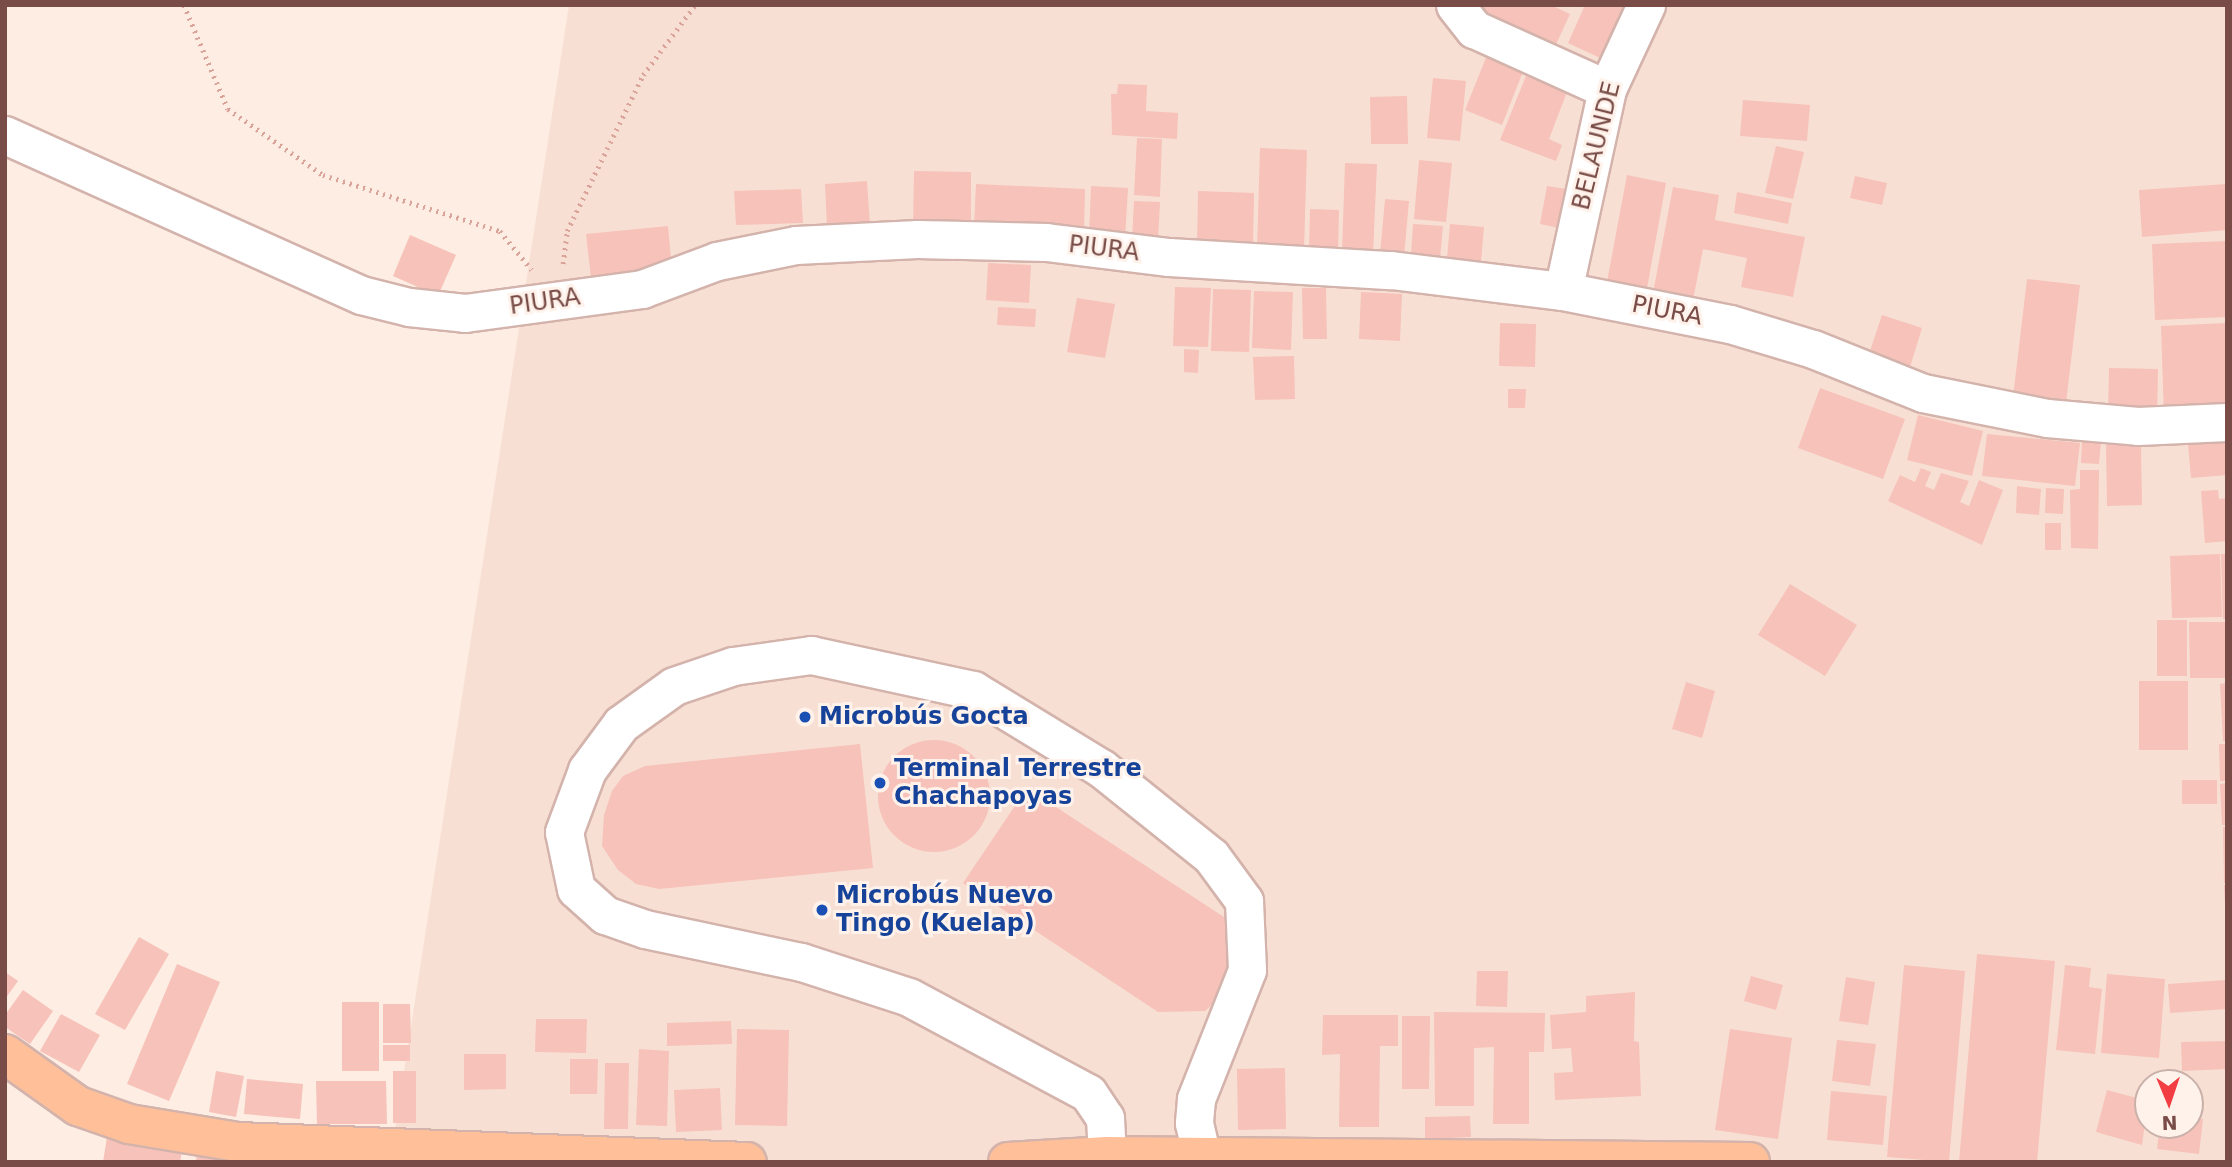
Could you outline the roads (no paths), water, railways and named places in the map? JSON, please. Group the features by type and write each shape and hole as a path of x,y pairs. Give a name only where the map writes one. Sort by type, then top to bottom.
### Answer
{"main road":[{"path":"5,1054 78,1106 129,1124 238,1142 403,1156 635,1154 747,1162"},
{"path":"1008,1162 1107,1156 1750,1162"}],"street":[{"path":"1455,5 1474,29 1607,89"},
{"name":"BELAUNDE","path":"1563,291 1607,89 1646,5"},
{"name":"PIURA","path":"5,135 361,295 466,313 642,289 717,261 796,245 916,239 1046,242 1169,257 1391,270 1563,291 1730,324 1813,349 1923,393 2047,418 2138,426 2227,422"},
{"path":"1107,1156 1105,1118 1088,1093 909,997 801,962 645,929 605,915 576,889 564,832 587,770 621,723 674,686 733,666 811,655 973,690 1101,768 1211,856 1244,901 1247,970 1196,1099 1194,1123 1202,1157"}],"place":[{"name":"Microbús Gocta","path":"805,717"},
{"name":"Terminal Terrestre Chachapoyas","path":"880,783"},
{"name":"Microbús Nuevo Tingo (Kuelap)","path":"822,910"}]}
